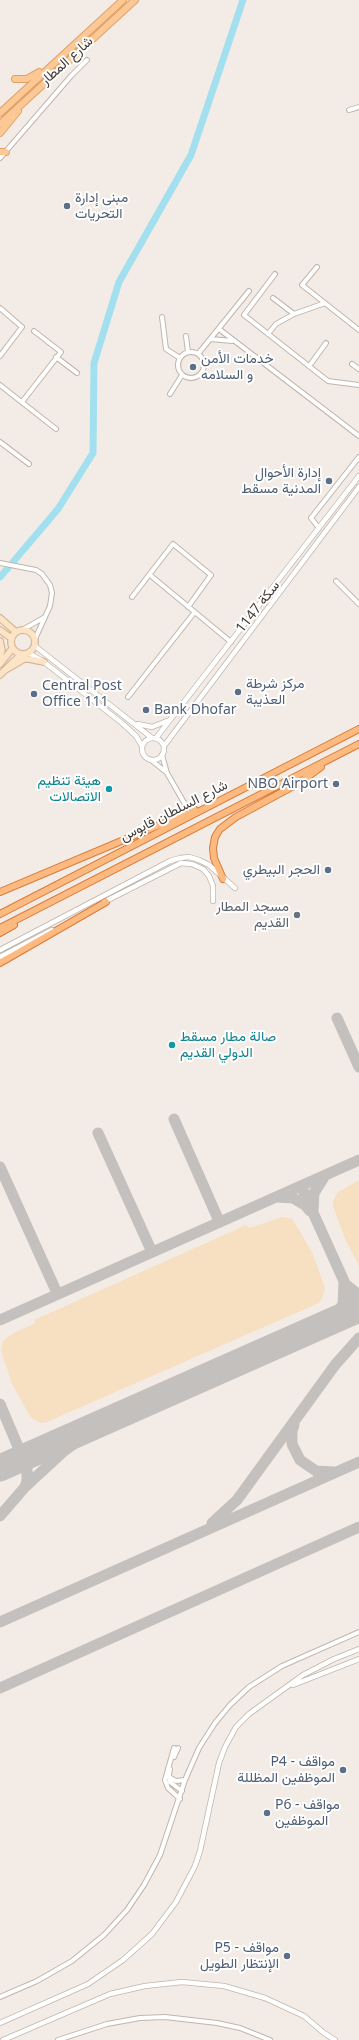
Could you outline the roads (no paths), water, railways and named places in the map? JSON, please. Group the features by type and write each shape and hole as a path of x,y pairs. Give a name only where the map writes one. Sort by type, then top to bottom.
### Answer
{"highway":[{"name":"شارع السلطان قابوس","path":"0,914 359,729"},
{"name":"شارع السلطان قابوس","path":"0,928 359,744"},
{"path":"223,879 214,858 213,848 220,829 236,817 298,783 338,755"},
{"path":"0,893 237,792"},
{"path":"0,933 54,900"},
{"path":"0,963 80,913 106,902"}],"main road":[{"name":"شارع المطار","path":"0,113 123,0"},
{"name":"شارع المطار","path":"0,124 135,0"},
{"path":"15,79 27,79 48,68"},
{"path":"0,133 38,88"},
{"path":"0,618 19,631 32,633 35,639 35,646 29,653 20,655 0,675"},
{"path":"0,630 11,638 12,649 0,664"},
{"path":"11,638 19,631"},
{"path":"0,641 2,650 0,657"},
{"path":"12,649 20,655"},
{"path":"5,670 24,660 29,659 44,662"}],"street":[{"path":"0,158 3,152 87,60"},
{"path":"350,110 359,107"},
{"path":"317,267 302,285 359,330"},
{"path":"275,274 244,315 310,365 328,381 359,385"},
{"path":"198,354 249,291"},
{"path":"273,298 294,314"},
{"path":"268,334 276,324 294,314 325,303"},
{"path":"0,308 22,327 0,356"},
{"path":"162,317 166,349 180,358"},
{"path":"219,329 232,341 359,436"},
{"path":"22,402 61,352 34,331"},
{"path":"186,336 188,352"},
{"path":"211,339 232,341"},
{"path":"310,365 326,343"},
{"path":"188,352 198,354 203,361 201,373 190,378 182,375 177,365 180,358 188,352"},
{"path":"56,357 77,373"},
{"path":"352,364 359,369"},
{"path":"170,394 182,375"},
{"path":"0,385 56,429"},
{"path":"0,442 29,464"},
{"path":"319,528 311,518 359,457"},
{"name":"سكة 1147","path":"154,738 172,718 359,476"},
{"name":"سكة 1147","path":"164,746 358,490"},
{"path":"132,597 173,544 211,575 188,607"},
{"path":"0,563 36,570 50,585 52,593 50,606 35,639"},
{"path":"150,575 194,613 231,642"},
{"path":"336,581 359,604"},
{"path":"128,697 194,613"},
{"path":"19,631 45,617"},
{"path":"35,646 164,746 162,755 167,773 186,806"},
{"path":"29,653 44,662 122,723 136,736 142,746"},
{"path":"133,722 146,727 157,727 172,718"},
{"path":"154,738 145,740 142,746 142,753 167,773"},
{"path":"151,760 157,759 162,755"},
{"path":"0,957 170,861 180,858 189,857 209,865 223,879 235,888"},
{"path":"106,902 181,863 192,864 203,869 209,876 213,886 213,901"},
{"path":"0,950 80,913"},
{"path":"0,1998 43,1978 72,1961 97,1942 121,1917 144,1885 157,1863 180,1799 185,1780 206,1736 221,1715 239,1696 282,1666 359,1632"},
{"path":"293,1685 299,1678 359,1648"},
{"path":"0,2023 88,1984 112,1969 152,1934 176,1902 195,1866 200,1851 219,1763 232,1732 249,1714 293,1685 359,1659"},
{"path":"180,1799 169,1789 165,1781 176,1748 169,1777 174,1786 182,1791"},
{"path":"169,1777 176,1781 185,1780"},
{"path":"3,2040 99,1998 127,1990 182,1982 224,1986 265,1998 304,2016 335,2040"},
{"path":"58,2040 84,2030 111,2023 165,2017 217,2023 240,2028 270,2040"}],"waterway":[{"path":"13,562 58,509 93,453 94,363 119,282 191,155 243,0"},
{"path":"0,577 8,568"}],"place":[{"name":"مبنى إدارة التحريات","path":"67,206"},
{"name":"خدمات الأمن و السلامه","path":"193,367"},
{"name":"إدارة الأحوال المدنية مسقط","path":"329,481"},
{"name":"مركز شرطة العذيبة","path":"238,692"},
{"name":"Central Post Office 111","path":"34,694"},
{"name":"Bank Dhofar","path":"146,710"},
{"name":"NBO Airport","path":"336,784"},
{"name":"هيئة تنظيم الاتصالات","path":"109,789"},
{"name":"الحجر البيطري","path":"328,870"},
{"name":"مسجد المطار القديم","path":"297,915"},
{"name":"صالة مطار مسقط الدولي القديم","path":"172,1045"},
{"name":"P4 - مواقف الموظفين المظللة","path":"343,1770"},
{"name":"P6 - مواقف الموظفين","path":"267,1813"},
{"name":"P5 - مواقف الإنتظار الطويل","path":"287,1956"}]}
